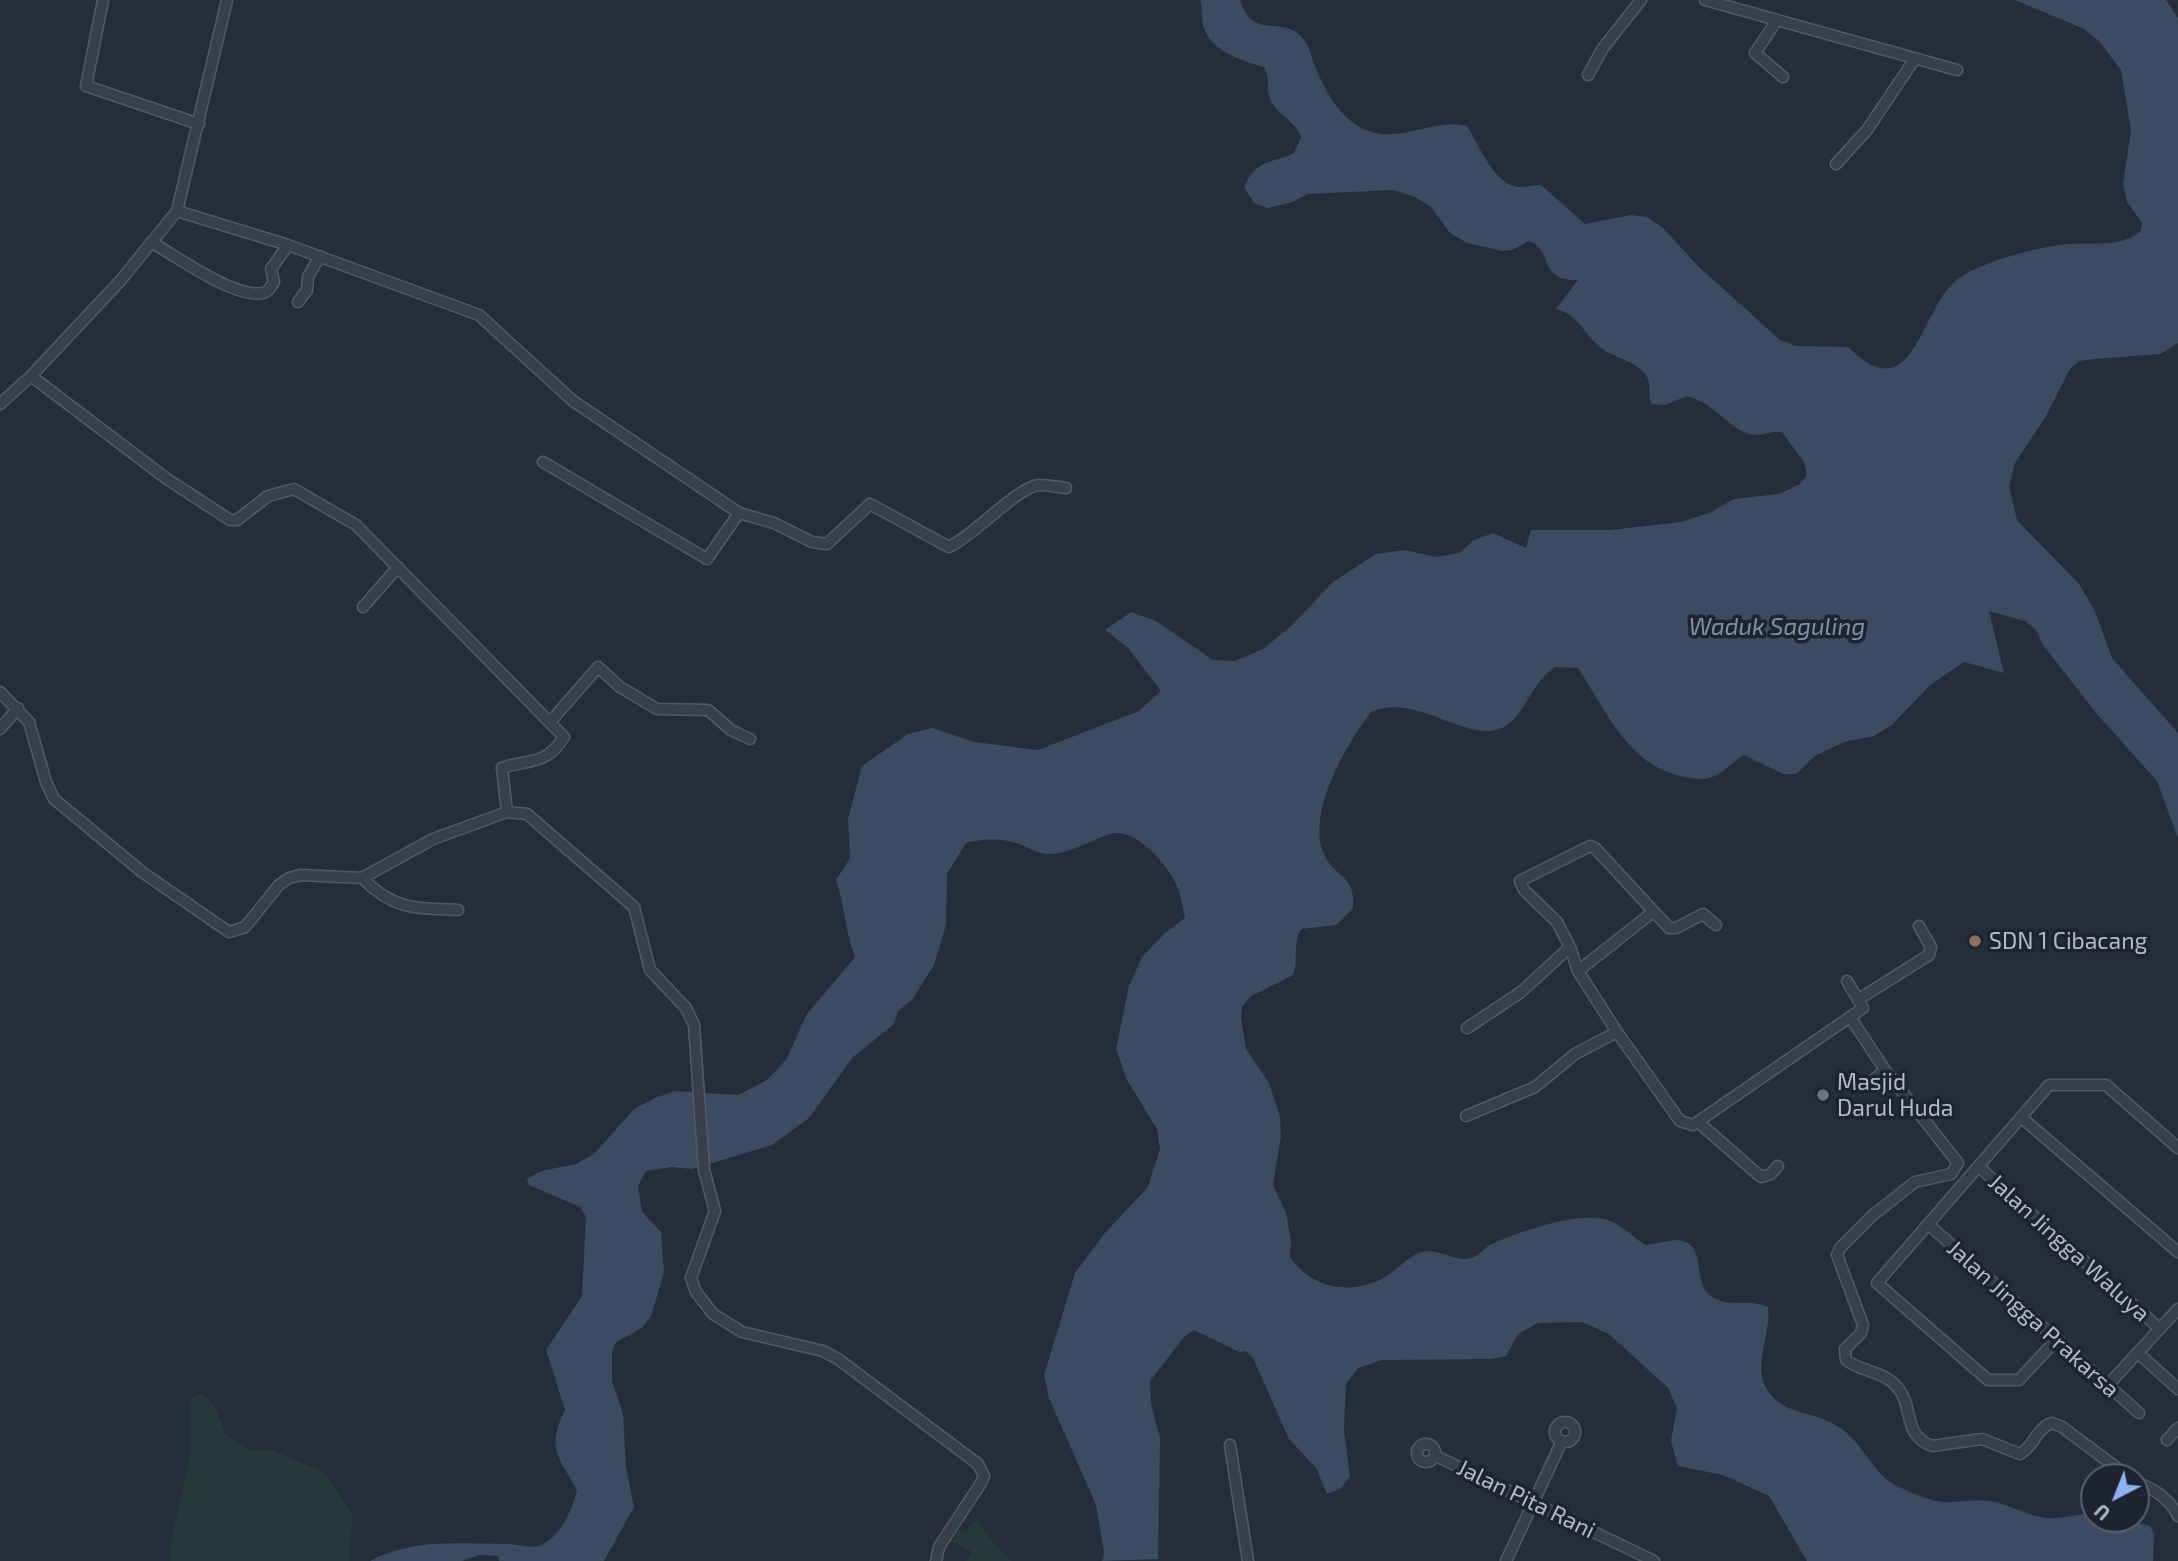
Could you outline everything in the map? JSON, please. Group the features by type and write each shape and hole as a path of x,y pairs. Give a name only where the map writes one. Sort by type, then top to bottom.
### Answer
{"street":[{"path":"103,0 86,86 199,124"},
{"path":"0,404 31,376 121,280 177,211 227,0"},
{"path":"1588,75 1603,48 1641,0"},
{"path":"1705,0 1957,70"},
{"path":"1777,20 1755,53 1783,77"},
{"path":"1836,164 1867,130 1914,60"},
{"path":"177,211 288,245 480,315 573,401 739,513 774,523 812,542 827,544 870,504 949,547 979,529 1019,494 1037,485 1066,488"},
{"path":"151,242 230,287 260,294 268,290 274,282 271,269 288,245"},
{"path":"298,302 307,290 307,277 320,256"},
{"path":"31,376 122,446 230,520 237,520 263,500 294,489 305,492 356,525 564,737 556,748 534,763 503,766 500,770 507,812"},
{"path":"543,462 707,559 739,513"},
{"path":"363,607 398,567"},
{"path":"551,721 598,667 620,687 657,709 708,710 732,730 750,739"},
{"path":"0,692 18,708 36,738 46,782 54,799 142,872 222,929 235,932 245,927 279,885 289,878 300,875 362,877 433,839 507,812 527,814 557,843 624,895 639,917 650,970 686,1009 695,1031 704,1170 715,1210 691,1278 704,1305 742,1332 822,1351 838,1359 982,1470 981,1483 940,1547 936,1561"},
{"path":"0,729 18,708"},
{"path":"1716,925 1703,915 1672,929 1595,848 1580,849 1520,881 1524,891 1557,922 1570,947 1578,971 1617,1032 1680,1121 1687,1125 1698,1122 1863,1009 1847,981"},
{"path":"362,877 380,896 405,908 458,910"},
{"path":"1578,971 1653,912"},
{"path":"1859,999 1929,955 1931,947 1919,926"},
{"path":"1467,1028 1521,992 1570,947"},
{"path":"1850,1017 1885,1070 1935,1137 1956,1159 1958,1166 1951,1174 1915,1182 1873,1215 1840,1248 1837,1255 1863,1325 1861,1333 1845,1349 1846,1360 1882,1375 1899,1389 1911,1429 1932,1446 1982,1439 2020,1454 2026,1451 2043,1426 2052,1423 2062,1427 2110,1463"},
{"path":"1466,1116 1535,1087 1575,1054 1617,1032"},
{"path":"1869,1084 1885,1070"},
{"path":"2057,1339 2019,1380 1988,1380 1877,1283 2049,1085 2106,1085 2178,1148"},
{"path":"2022,1118 2178,1252"},
{"path":"1698,1122 1761,1177 1771,1174 1778,1166"},
{"name":"Jalan Jingga Waluya","path":"1979,1167 2160,1329"},
{"name":"Jalan Jingga Prakarsa","path":"1928,1224 2139,1413"},
{"path":"2108,1385 2178,1309"},
{"path":"2138,1353 2178,1389"},
{"path":"2167,1440 2178,1428"},
{"path":"1506,1561 1562,1441"},
{"path":"1230,1445 1248,1561"},
{"name":"Jalan Pita Rani","path":"1436,1456 1654,1561"},
{"path":"2150,1487 2174,1507 2178,1516"}],"shaded area":[{"path":"202,1394 215,1406 226,1434 248,1450 274,1451 323,1472 353,1514 349,1561 170,1561 172,1536 191,1452 190,1398"},
{"path":"978,1520 998,1549 1012,1561 967,1561 971,1551 952,1542 958,1529 966,1534 971,1524"}],"water":[{"name":"Waduk Saguling","path":"1200,0 1240,0 1252,20 1259,24 1283,27 1300,35 1331,99 1358,126 1382,134 1393,134 1435,126 1467,126 1488,163 1510,185 1541,185 1585,224 1631,215 1647,217 1663,228 1698,266 1780,340 1796,346 1848,347 1870,364 1888,368 1902,362 1914,348 1946,291 1959,278 1970,272 2028,251 2058,245 2116,242 2141,231 2142,223 2127,202 2123,184 2131,130 2121,70 2099,41 2084,29 2015,0 2166,0 2178,18 2178,343 2160,354 2079,361 2070,369 2046,416 2015,463 2009,486 2017,520 2079,584 2095,611 2112,658 2178,733 2178,838 2157,781 2097,714 2043,645 2036,630 2025,621 1989,611 2004,673 1964,662 1930,685 1892,725 1874,736 1844,742 1815,756 1796,774 1783,774 1744,755 1721,773 1709,778 1685,777 1666,771 1634,750 1621,735 1578,668 1555,667 1540,682 1516,717 1502,728 1488,731 1473,729 1406,708 1371,712 1340,761 1324,800 1320,819 1324,854 1333,868 1348,882 1353,908 1336,925 1301,929 1293,975 1251,996 1242,1007 1241,1018 1246,1049 1269,1083 1280,1117 1281,1136 1273,1185 1286,1213 1291,1241 1290,1257 1309,1276 1332,1286 1358,1287 1383,1278 1419,1253 1426,1251 1471,1258 1489,1245 1571,1219 1603,1219 1615,1223 1646,1245 1674,1240 1687,1243 1693,1248 1705,1289 1711,1296 1725,1302 1754,1303 1768,1307 1761,1371 1768,1391 1783,1405 1828,1421 1846,1432 1878,1471 1892,1483 1938,1501 1990,1501 2046,1518 2080,1515 2080,1533 2150,1533 2150,1526 2154,1534 2153,1561 1807,1561 1769,1496 1723,1475 1678,1466 1671,1441 1677,1408 1668,1388 1609,1334 1582,1322 1538,1323 1518,1334 1506,1356 1492,1359 1382,1360 1358,1368 1346,1384 1344,1430 1350,1477 1340,1489 1327,1494 1316,1468 1289,1439 1253,1358 1246,1351 1239,1352 1194,1330 1185,1336 1150,1381 1151,1404 1160,1439 1158,1559 1102,1561 1104,1553 1096,1505 1049,1398 1044,1375 1075,1273 1105,1233 1148,1187 1160,1149 1157,1129 1127,1080 1116,1049 1129,986 1142,957 1165,933 1185,918 1180,895 1171,874 1148,848 1129,835 1119,833 1064,852 1049,854 1002,840 966,843 947,874 946,925 934,965 912,1000 898,1011 894,1024 853,1057 809,1118 772,1145 692,1169 672,1167 646,1171 638,1186 642,1212 661,1232 664,1273 651,1316 642,1328 616,1342 612,1352 612,1381 623,1414 626,1467 634,1507 604,1561 499,1561 498,1556 480,1555 462,1561 370,1561 403,1549 436,1544 539,1546 553,1537 564,1523 577,1490 560,1460 555,1443 565,1410 546,1350 582,1296 586,1217 580,1207 529,1185 527,1179 541,1171 576,1164 594,1154 634,1109 655,1098 675,1091 738,1095 767,1080 786,1060 807,1014 855,957 836,880 850,858 848,819 862,766 908,734 932,728 974,742 1038,750 1139,711 1161,691 1128,648 1105,630 1131,612 1156,621 1213,660 1235,661 1263,649 1291,626 1333,582 1376,554 1405,550 1435,557 1459,553 1474,540 1493,533 1526,548 1531,530 1610,530 1681,522 1711,512 1734,499 1779,494 1800,484 1807,475 1804,462 1782,432 1758,435 1741,431 1706,404 1687,396 1665,405 1651,404 1648,380 1643,371 1600,347 1570,315 1556,309 1578,280 1557,276 1537,245 1529,241 1512,250 1502,251 1467,243 1450,233 1431,207 1415,197 1394,190 1308,194 1290,203 1268,208 1254,203 1244,187 1253,172 1264,164 1294,153 1301,137 1295,126 1271,101 1264,67 1229,54 1214,43 1203,25"}],"place":[{"name":"SDN 1 Cibacang","path":"1975,941"},
{"name":"Masjid Darul Huda","path":"1823,1095"}]}
